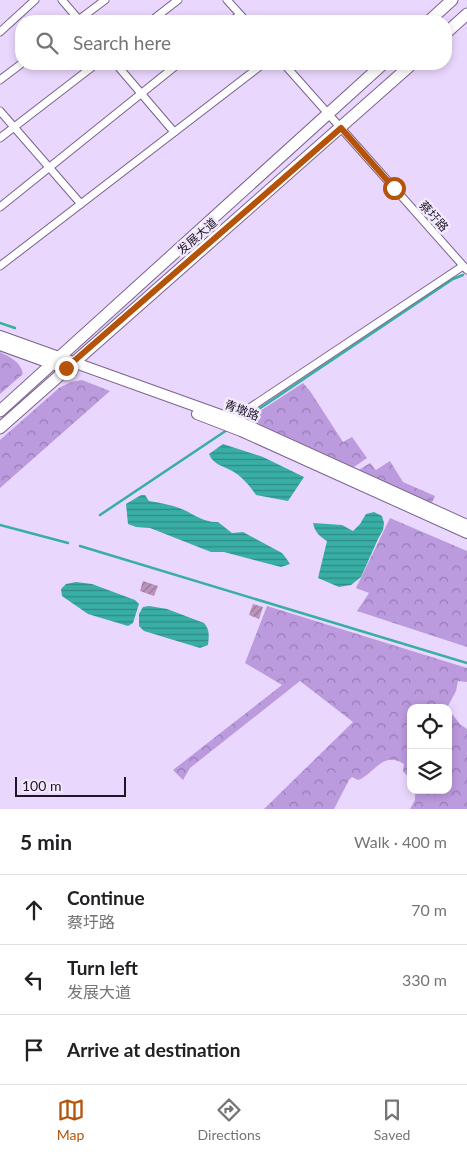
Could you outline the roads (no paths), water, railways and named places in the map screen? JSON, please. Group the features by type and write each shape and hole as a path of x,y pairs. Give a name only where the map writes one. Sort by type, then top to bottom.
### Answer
{"main road":[{"path":"436,15 452,0"},
{"path":"452,28 467,14"},
{"name":"发展大道","path":"0,411 376,70"},
{"name":"发展大道","path":"0,428 405,70"},
{"name":"青墩路","path":"0,336 55,361"},
{"name":"青墩路","path":"0,345 55,361 241,431 467,532"},
{"name":"青墩路","path":"69,366 233,419 467,524"}],"street":[{"path":"19,15 35,0"},
{"path":"62,0 73,15"},
{"path":"86,15 105,0"},
{"path":"159,15 178,0"},
{"path":"227,0 240,14"},
{"path":"0,32 15,18"},
{"path":"0,80 15,69"},
{"path":"0,138 88,70"},
{"path":"121,70 174,132"},
{"path":"0,208 170,70"},
{"path":"0,266 255,70"},
{"name":"蔡圩路","path":"289,70 465,268"},
{"path":"0,111 81,204"},
{"path":"233,419 465,268"}],"waterway":[{"path":"244,419 453,279 463,275"},
{"path":"0,323 15,328"},
{"path":"100,515 227,430"},
{"path":"0,525 68,543"},
{"path":"80,546 467,663"}]}
